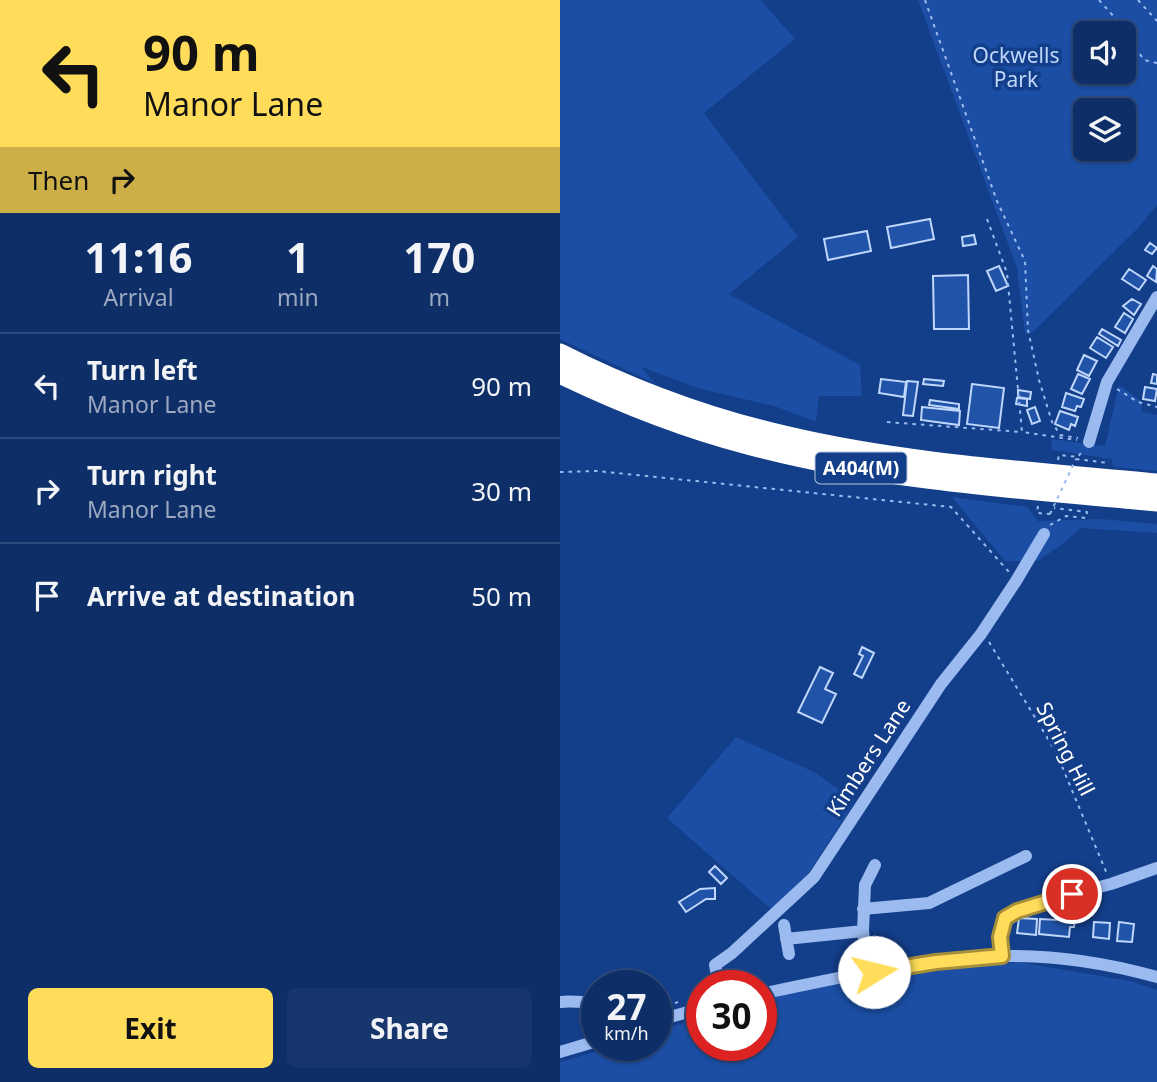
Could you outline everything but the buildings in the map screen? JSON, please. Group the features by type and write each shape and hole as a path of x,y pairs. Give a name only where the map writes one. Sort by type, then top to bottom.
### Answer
{"highway":[{"name":"A404(M)","path":"560,354 663,399 782,436 918,460 1157,484"},
{"name":"A404(M)","path":"560,373 626,403 686,425 798,456 937,479 1157,501"}],"street":[{"path":"1089,440 1107,382 1157,297"},
{"name":"Kimbers Lane","path":"716,970 715,965 732,953 814,877 933,695 981,634 1044,534"},
{"path":"863,909 929,903 1026,856"},
{"path":"868,973 863,909 865,885 875,865"},
{"path":"1002,956 1000,937 1005,918 1053,899 1111,884 1157,868"},
{"path":"784,925 789,954"},
{"path":"786,939 863,931"},
{"path":"777,991 936,962 1002,956 1119,966 1157,977"},
{"path":"560,1002 572,1000 581,1002"},
{"path":"560,1052 581,1046"}],"path":[{"path":"925,0 997,201 1025,261 1028,330 1052,422 1060,435 1089,440"},
{"path":"1099,0 1116,19 1144,60 1157,63"},
{"path":"1138,0 1157,21"},
{"path":"987,219 1007,272 1022,432"},
{"path":"1107,382 1138,402 1157,407"},
{"path":"887,422 1089,440"},
{"path":"1058,462 1059,455 1078,457 1089,440"},
{"path":"1038,506 1037,513 1050,514 1076,459 1108,461 1107,468"},
{"path":"1070,463 1082,465"},
{"path":"560,472 597,471 951,507 1016,581"},
{"path":"1044,534 1051,523 1066,516 1086,519 1087,512 1050,508"},
{"name":"Spring Hill","path":"981,634 993,647 1056,752 1111,884"}],"green space":[{"path":"560,0 761,0 795,39 704,113 798,237 729,294 860,365 862,396 819,396 816,422 774,406 701,389 641,367 656,384 560,339"},
{"name":"Ockwells Park","path":"918,0 1157,0 1157,205 1137,229 1033,332 1025,334 1017,268"},
{"path":"1119,385 1141,401 1142,412 1157,415 1157,471 1113,467 1112,459 1052,450 1051,439 1105,446"},
{"path":"952,497 1027,507 1038,521 1102,519 1157,524 1157,533 1081,528 1038,561 1005,561"},
{"path":"736,737 814,772 855,801 808,874 771,909 667,818"},
{"path":"1018,962 1130,981 1157,990 1157,1082 560,1082 560,1062 581,1056 581,1061 672,1061 672,1027 686,1022 686,1061 777,1061 777,997 847,982"}],"route":[{"path":"874,972 936,962 1002,956 1000,937 1005,918 1017,911 1072,894"}]}
